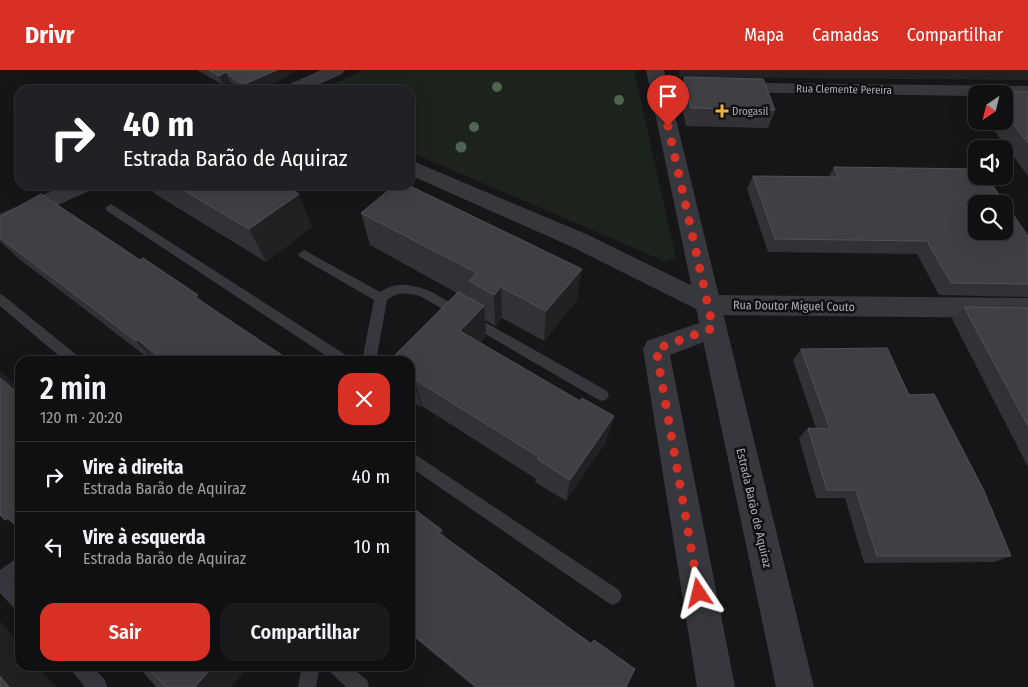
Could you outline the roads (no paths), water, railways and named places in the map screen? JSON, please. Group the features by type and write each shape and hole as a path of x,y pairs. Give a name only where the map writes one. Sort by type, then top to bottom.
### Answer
{"street":[{"path":"302,85 336,70"},
{"name":"Rua Clemente Pereira","path":"657,79 1028,91"},
{"name":"Estrada Barão de Aquiraz","path":"657,79 795,687"},
{"name":"Rua Doutor Miguel Couto","path":"415,169 578,240 710,317 1028,308"},
{"path":"0,223 73,190"},
{"path":"710,317 656,349 716,687"}],"lane":[{"path":"111,208 336,356"},
{"path":"304,254 381,298"},
{"path":"370,356 381,298 390,292 404,288 426,294 602,394"},
{"path":"0,299 68,356"},
{"path":"415,461 614,596"},
{"path":"15,568 0,580 15,596"},
{"path":"84,671 98,687"},
{"path":"154,671 169,687"},
{"path":"307,687 310,671"},
{"path":"342,671 360,687"}],"place":[{"name":"Drogasil","path":"722,111"}]}
